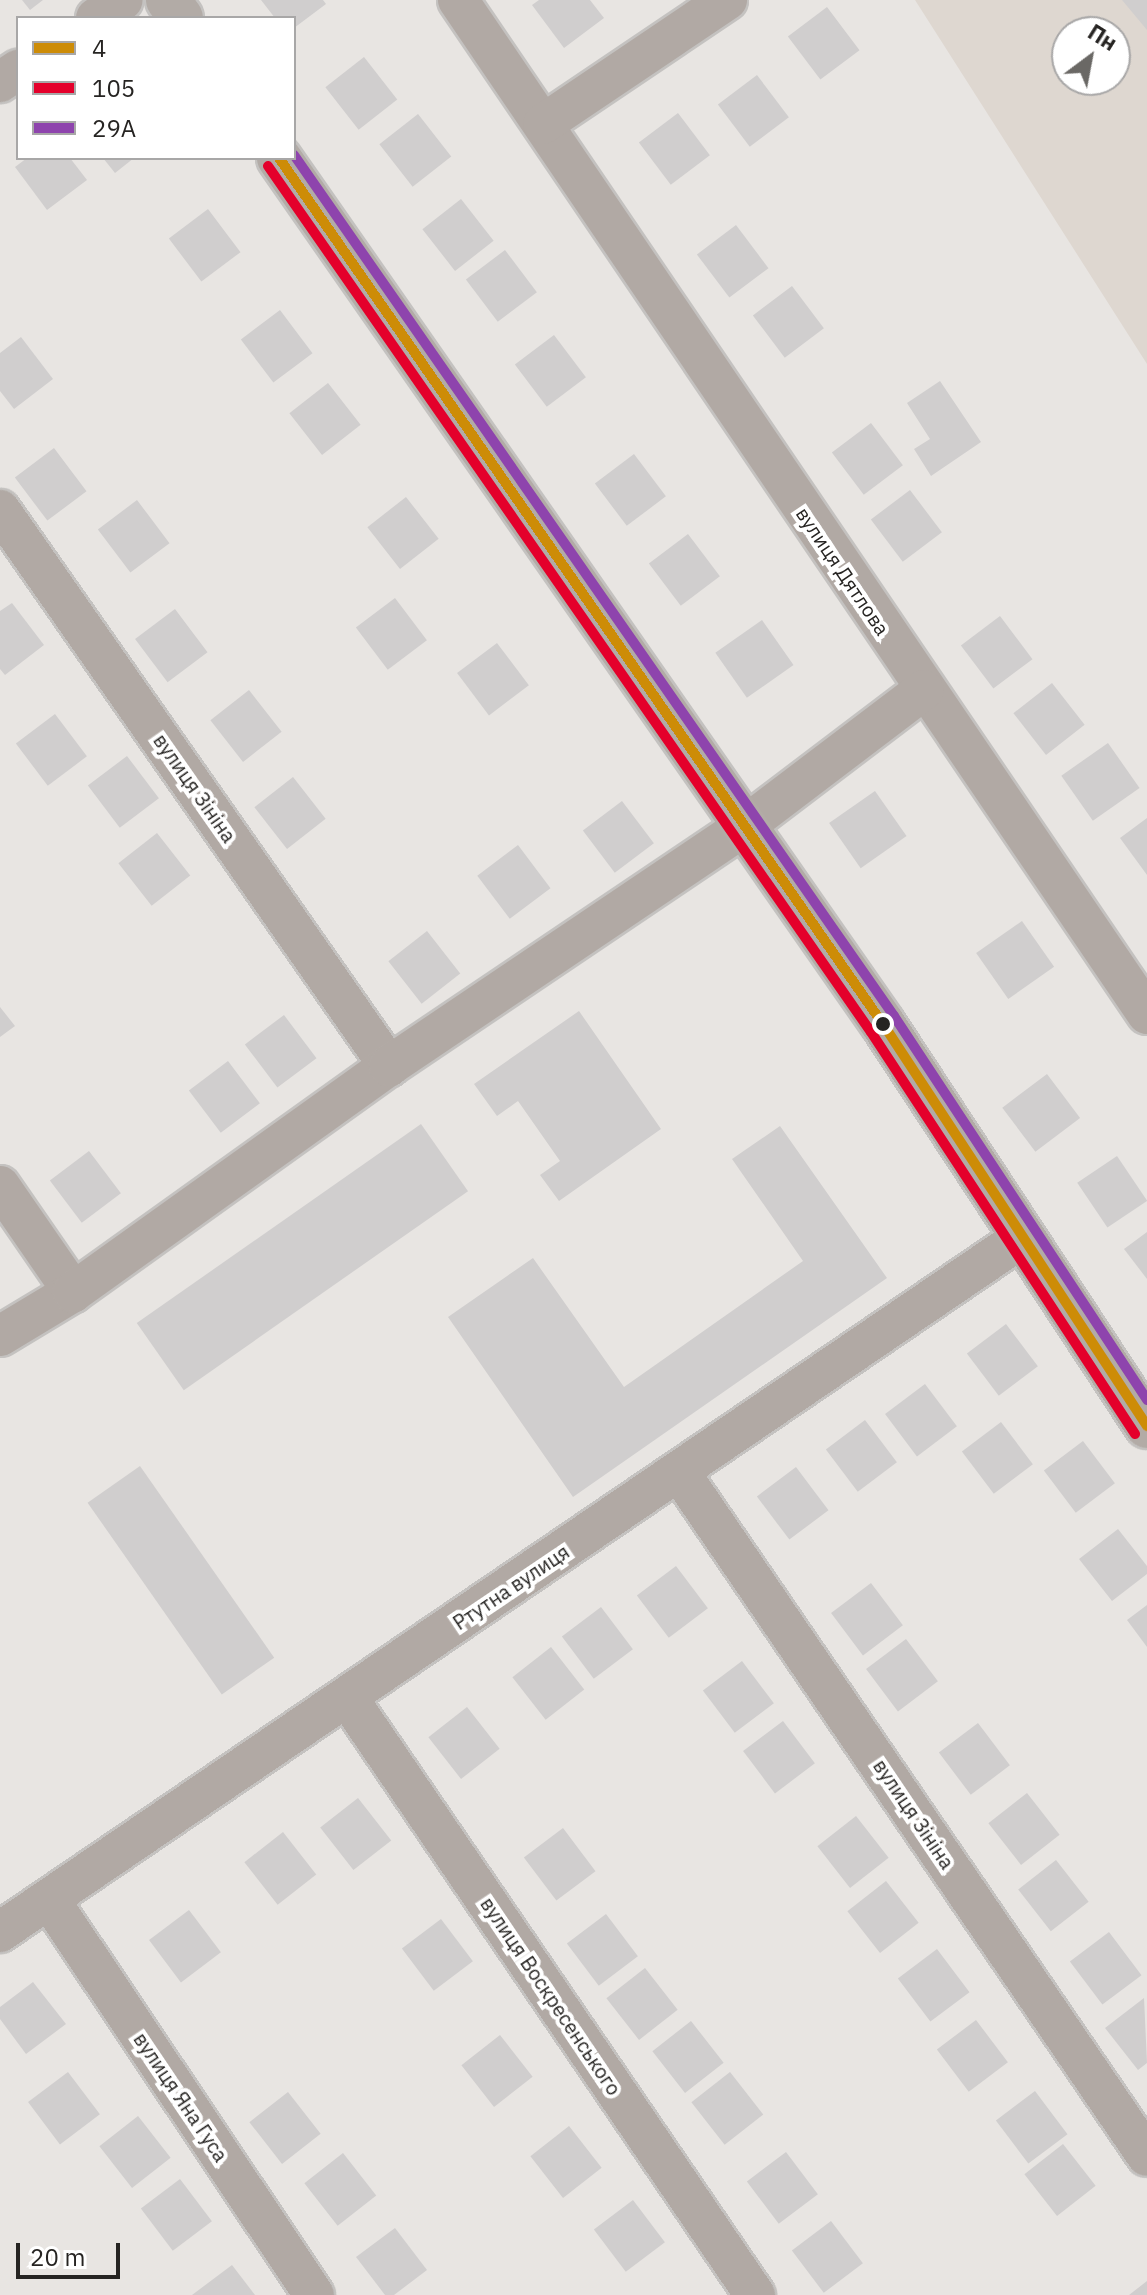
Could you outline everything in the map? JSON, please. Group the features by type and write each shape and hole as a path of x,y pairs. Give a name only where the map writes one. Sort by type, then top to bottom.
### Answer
{"main road":[{"path":"280,160 746,825 1147,1426"}],"street":[{"path":"99,16 123,0"},
{"name":"вулиця Дятлова","path":"458,0 1147,1014"},
{"path":"543,124 727,0"},
{"name":"вулиця Зініна","path":"0,510 389,1066"},
{"path":"0,1336 73,1292 389,1066 746,825 924,690"},
{"path":"0,1186 73,1292"},
{"name":"Ртутна вулиця","path":"0,1932 680,1473 1020,1239"},
{"name":"вулиця Зініна","path":"680,1473 1147,2156"},
{"name":"вулиця Воскресенського","path":"347,1697 755,2295"},
{"name":"вулиця Яна Гуса","path":"49,1899 314,2295"}],"shaded area":[{"path":"915,0 1147,0 1147,364"}],"building":[{"path":"22,0 43,0 30,10"},
{"path":"261,0 323,0 326,4 296,26 296,16 273,16"},
{"path":"539,0 590,0 604,18 564,48 532,5"},
{"path":"1122,0 1147,0 1147,30"},
{"path":"827,7 859,50 820,80 788,36"},
{"path":"364,57 397,100 359,130 325,87"},
{"path":"757,75 789,117 750,147 718,104"},
{"path":"678,113 710,155 671,185 639,142"},
{"path":"418,114 451,157 413,187 379,144"},
{"path":"24,160 72,160 87,180 47,210 15,167"},
{"path":"105,160 131,160 115,173"},
{"path":"461,199 494,241 455,271 422,229"},
{"path":"208,209 240,252 201,282 169,238"},
{"path":"736,225 768,268 729,298 697,254"},
{"path":"505,250 537,292 498,322 466,279"},
{"path":"792,286 824,328 785,358 753,315"},
{"path":"280,310 312,353 273,383 241,339"},
{"path":"554,335 586,377 547,407 515,364"},
{"path":"21,337 53,379 14,409 0,391 0,353"},
{"path":"940,381 981,442 931,476 914,449 930,439 907,403"},
{"path":"328,383 361,425 322,455 289,413"},
{"path":"871,423 903,465 864,495 832,452"},
{"path":"54,448 86,491 47,521 15,477"},
{"path":"634,454 666,496 627,526 595,483"},
{"path":"910,490 942,532 903,562 871,519"},
{"path":"406,497 439,539 400,569 367,527"},
{"path":"137,500 169,543 130,573 98,529"},
{"path":"688,534 720,576 681,606 649,563"},
{"path":"395,598 427,640 388,670 356,627"},
{"path":"12,603 44,645 5,675 0,669 0,611"},
{"path":"175,609 207,652 168,682 135,639"},
{"path":"1000,616 1032,659 993,689 961,645"},
{"path":"762,620 794,665 747,698 715,653"},
{"path":"497,643 529,685 489,715 457,673"},
{"path":"1052,683 1085,725 1046,755 1013,713"},
{"path":"249,690 282,732 243,762 210,720"},
{"path":"55,714 87,756 48,786 16,743"},
{"path":"1108,743 1140,788 1093,821 1061,776"},
{"path":"127,756 159,798 120,828 88,785"},
{"path":"293,777 326,819 287,849 254,807"},
{"path":"875,791 907,836 861,868 829,823"},
{"path":"622,801 654,843 615,873 583,830"},
{"path":"1147,818 1147,875 1120,838"},
{"path":"157,833 190,876 152,906 118,863"},
{"path":"518,845 550,888 510,919 477,876"},
{"path":"1022,921 1054,967 1008,999 976,953"},
{"path":"427,931 460,974 422,1004 388,961"},
{"path":"0,1007 15,1026 0,1037"},
{"path":"579,1011 661,1129 559,1201 540,1175 560,1161 518,1101 497,1116 474,1084"},
{"path":"284,1015 316,1058 277,1088 245,1044"},
{"path":"228,1061 260,1103 221,1133 189,1090"},
{"path":"1047,1074 1080,1118 1035,1152 1002,1108"},
{"path":"421,1124 468,1191 184,1390 137,1323"},
{"path":"780,1126 887,1278 573,1497 448,1317 533,1258 624,1387 803,1261 732,1159"},
{"path":"89,1151 121,1193 82,1223 50,1180"},
{"path":"1117,1156 1147,1201 1107,1228 1077,1183"},
{"path":"1147,1232 1147,1279 1124,1249"},
{"path":"1006,1324 1038,1366 999,1396 967,1353"},
{"path":"925,1384 957,1426 917,1456 885,1414"},
{"path":"865,1420 897,1462 858,1492 826,1449"},
{"path":"1001,1422 1033,1464 994,1494 962,1451"},
{"path":"1083,1441 1115,1483 1076,1513 1044,1470"},
{"path":"140,1466 274,1658 222,1694 88,1503"},
{"path":"796,1467 828,1510 789,1540 757,1496"},
{"path":"1118,1529 1147,1566 1147,1574 1112,1601 1079,1559"},
{"path":"676,1566 708,1608 669,1638 637,1595"},
{"path":"871,1583 903,1625 863,1655 831,1613"},
{"path":"1147,1605 1147,1647 1127,1620"},
{"path":"601,1607 633,1649 594,1679 562,1636"},
{"path":"906,1639 938,1681 898,1711 866,1669"},
{"path":"551,1647 584,1690 546,1720 512,1677"},
{"path":"742,1661 774,1703 735,1733 703,1690"},
{"path":"467,1707 500,1749 461,1779 428,1737"},
{"path":"783,1721 815,1763 775,1793 743,1751"},
{"path":"978,1723 1010,1765 971,1795 939,1752"},
{"path":"1027,1793 1060,1835 1021,1865 988,1823"},
{"path":"358,1798 391,1841 353,1870 320,1828"},
{"path":"856,1816 889,1858 850,1888 817,1846"},
{"path":"563,1828 595,1871 556,1901 524,1857"},
{"path":"283,1832 316,1875 278,1905 244,1862"},
{"path":"1056,1860 1089,1902 1051,1931 1018,1890"},
{"path":"886,1881 919,1923 880,1953 847,1911"},
{"path":"189,1910 221,1952 181,1982 149,1940"},
{"path":"606,1914 638,1956 599,1986 567,1943"},
{"path":"441,1919 473,1961 434,1991 402,1948"},
{"path":"1109,1932 1141,1975 1102,2005 1070,1961"},
{"path":"937,1949 969,1992 930,2022 898,1978"},
{"path":"645,1968 678,2010 639,2040 606,1998"},
{"path":"33,1982 66,2024 26,2054 0,2019 0,2007"},
{"path":"1144,1998 1147,2063 1138,2070 1105,2028"},
{"path":"976,2020 1008,2062 969,2092 937,2049"},
{"path":"691,2021 724,2063 685,2093 652,2051"},
{"path":"500,2035 533,2077 494,2107 461,2065"},
{"path":"68,2072 100,2114 60,2144 28,2102"},
{"path":"730,2072 763,2115 725,2145 691,2102"},
{"path":"1035,2091 1067,2134 1028,2164 996,2120"},
{"path":"288,2092 321,2134 282,2164 249,2122"},
{"path":"138,2116 171,2158 132,2188 99,2146"},
{"path":"569,2126 602,2168 563,2198 530,2156"},
{"path":"1063,2144 1096,2186 1057,2216 1024,2174"},
{"path":"786,2152 818,2194 779,2224 747,2181"},
{"path":"343,2153 376,2196 338,2226 304,2183"},
{"path":"180,2179 212,2221 173,2251 141,2208"},
{"path":"633,2200 665,2242 626,2272 594,2229"},
{"path":"831,2221 863,2263 824,2293 792,2250"},
{"path":"395,2228 427,2270 394,2295 385,2295 356,2257"},
{"path":"232,2265 255,2295 192,2295"},
{"path":"1147,2281 1147,2295 1129,2295"}],"transit line":[{"name":"29A","path":"296,158 894,1016 1147,1400"},
{"name":"4","path":"280,160 883,1024 1147,1426"},
{"name":"105","path":"268,166 871,1032 1135,1434"}]}
